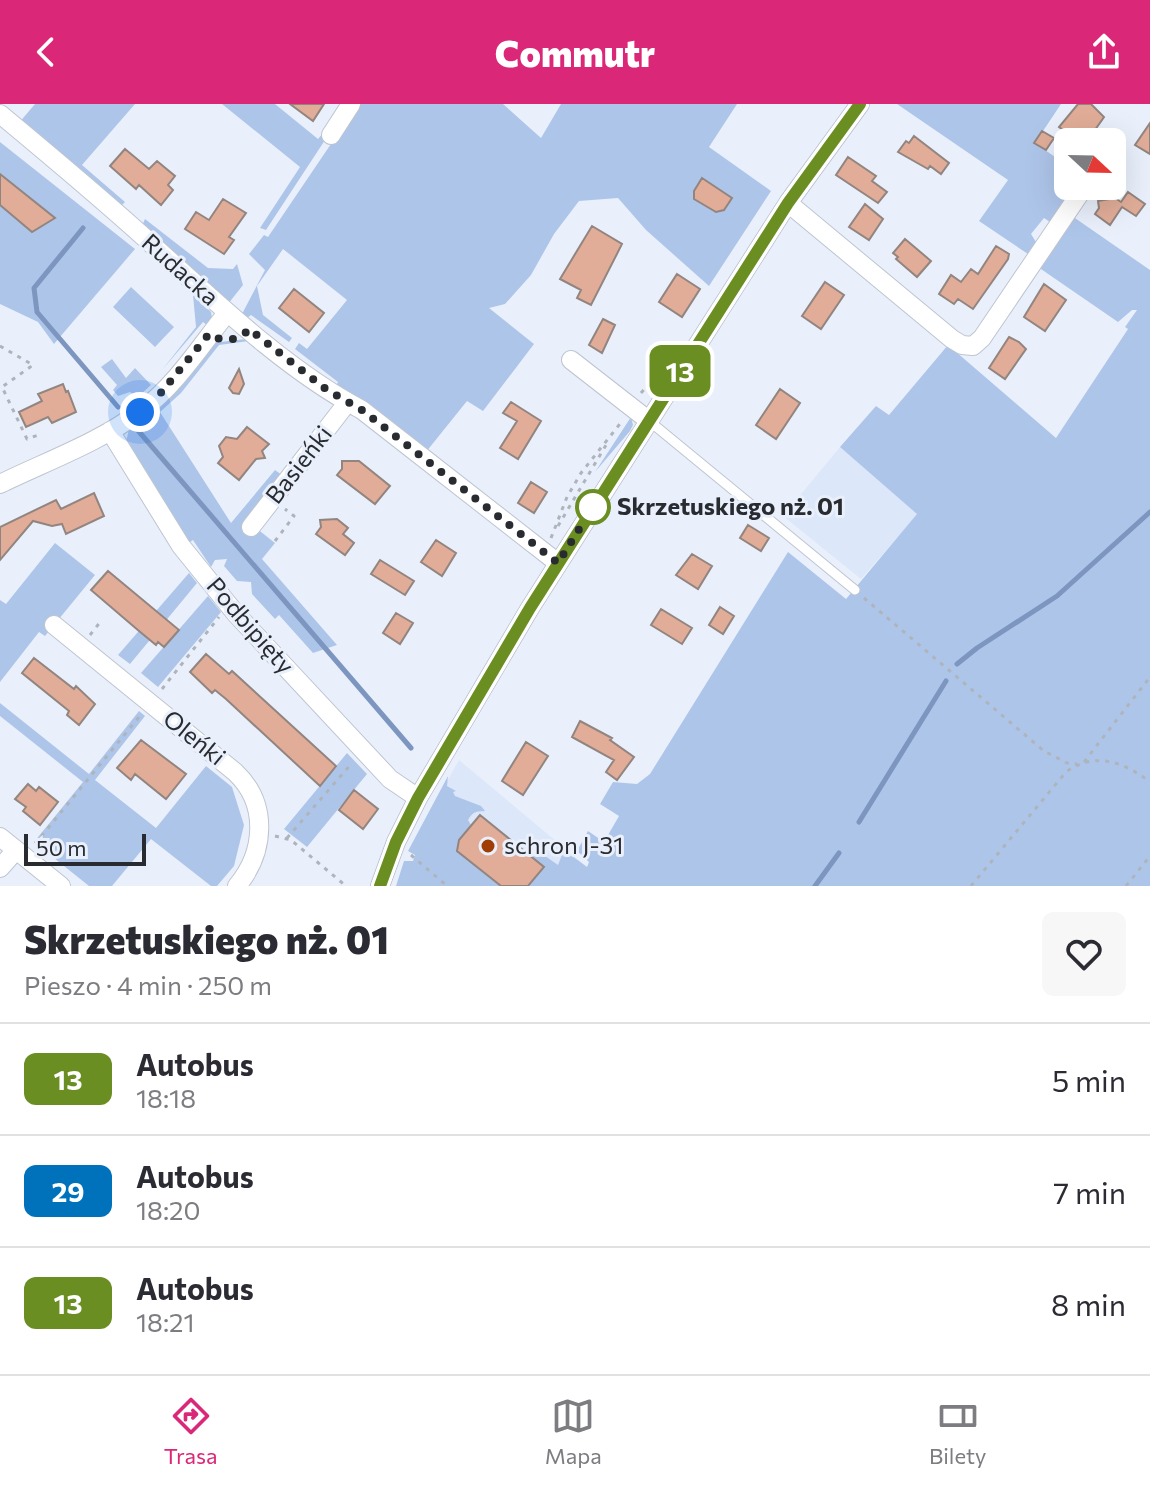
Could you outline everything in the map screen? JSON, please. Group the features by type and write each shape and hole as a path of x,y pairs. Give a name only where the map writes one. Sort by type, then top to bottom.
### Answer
{"street":[{"path":"331,135 351,104"},
{"path":"380,886 396,842 418,798 558,563 788,203 860,104"},
{"name":"Rudacka","path":"0,114 141,234 227,313 347,403 362,410 558,563"},
{"path":"788,203 952,339 962,345 973,346 982,338 1076,200"},
{"path":"0,484 110,431 155,400 227,313"},
{"path":"571,360 648,420"},
{"name":"Basieńki","path":"251,527 347,403"},
{"name":"Podbipięty","path":"110,431 181,546 236,614 390,779 418,798"},
{"name":"Oleńki","path":"54,625 235,772 250,793 259,818 260,840 252,863 237,886"},
{"path":"0,837 23,850 61,886"},
{"path":"0,868 23,850"}],"lane":[{"path":"648,420 855,590"}],"path":[{"path":"0,346 33,365 2,387 27,439 41,434"},
{"path":"554,534 604,453 611,436"},
{"path":"855,590 1044,751 1067,763 1077,764"},
{"path":"23,850 151,703 224,611"},
{"path":"1084,762 1150,677"},
{"path":"287,838 358,756"},
{"path":"971,886 1066,772 1077,764 1093,760 1116,762 1150,782"},
{"path":"396,842 447,886"},
{"path":"1126,886 1150,856"}],"shaded area":[{"path":"35,104 135,104 82,165 125,202 118,209 18,124"},
{"path":"222,104 275,104 318,139 324,132 327,137 266,230 260,228 300,167"},
{"path":"358,104 503,104 541,138 561,104 737,104 709,147 771,191 709,286 646,230 618,198 579,201 554,234 531,275 505,304 489,308 534,344 483,411 467,401 426,452 336,386 338,382 295,349 299,343 307,349 347,300 283,249 257,286 263,315 292,338 289,342 251,315 247,318 242,314 265,270 249,254 264,235 268,237"},
{"path":"897,104 1061,104 1035,143 1054,156 1054,200 1065,200 1050,222 1044,218 1031,234 1036,242 1028,254 979,221 1008,180"},
{"path":"0,142 135,249 54,344 38,322 0,304"},
{"path":"1072,216 1150,270 1150,886 528,886 543,867 532,858 538,851 558,865 564,850 587,867 589,862 577,851 588,831 604,842 619,816 600,804 613,782 637,784 650,774 788,552 846,599 917,514 840,447 876,406 889,415 948,345 1056,438 1128,329 1125,327 1137,310 1132,310 1118,322 1038,267"},
{"path":"145,219 208,268 233,269 237,264 243,285 228,304 141,228"},
{"path":"131,287 174,327 155,347 113,307"},
{"path":"193,295 211,312 212,318 207,325 203,322 162,370 196,327"},
{"path":"249,341 219,345 181,393 160,412 231,523 275,470 282,475 241,526 247,530 256,528 275,543 262,559 337,645 313,653 279,615 275,619 252,594 251,582 237,581 224,566 227,559 215,560 211,567 193,540 187,544 126,442 129,429 212,343"},
{"path":"112,359 126,378 135,368 151,385 138,397 130,392 118,396 113,390 117,385 101,367"},
{"path":"631,417 633,425 630,431 595,472"},
{"path":"840,447 918,514 861,579 783,516"},
{"path":"55,543 95,575 45,636 39,632 0,682 0,600 6,604"},
{"path":"189,573 197,583 130,664 118,655"},
{"path":"208,596 221,612 158,687 141,673"},
{"path":"0,703 89,774 139,711 145,716 95,780 156,828 206,766 232,787 244,825 234,866 217,886 211,886 151,839 112,886 89,886 34,842 83,782 0,716"},
{"path":"347,753 367,774 307,847 284,829"},
{"path":"459,760 598,876 591,886 458,886 411,846"},
{"path":"448,776 447,786 456,791 453,792 455,796 481,806 485,811 476,812 470,817 471,825 459,840 457,851 501,886 396,886 404,861 413,861 415,855 408,851"}],"building":[{"path":"290,104 324,104 313,121"},
{"path":"1078,104 1091,104 1104,117 1096,128 1059,127"},
{"path":"1150,123 1150,154 1135,145"},
{"path":"1042,131 1054,138 1046,150 1034,143"},
{"path":"914,136 949,163 941,174 898,152"},
{"path":"125,149 149,169 157,161 175,176 168,185 173,190 161,205 139,185 136,189 110,166"},
{"path":"848,157 876,176 872,181 887,192 878,203 836,175"},
{"path":"0,174 55,218 32,232 0,205"},
{"path":"702,178 732,198 724,210 716,212 694,199 694,191"},
{"path":"1128,192 1145,204 1136,216 1122,207 1110,225 1095,214 1099,208 1098,201 1121,202 1126,200"},
{"path":"223,199 246,213 229,237 234,240 224,254 185,229 196,212 209,220"},
{"path":"865,204 883,219 869,240 849,227"},
{"path":"592,226 622,244 591,305 577,298 581,290 560,279"},
{"path":"905,239 931,261 917,277 893,253"},
{"path":"996,246 1009,254 1008,259 973,309 958,299 954,304 939,294 951,275 961,282 971,269 978,274"},
{"path":"677,274 700,289 682,317 659,302"},
{"path":"825,282 844,295 821,329 802,316"},
{"path":"1044,284 1066,300 1045,331 1024,317"},
{"path":"294,289 324,313 309,332 279,308"},
{"path":"603,319 615,325 602,353 589,345"},
{"path":"1009,337 1026,349 1005,379 989,368"},
{"path":"239,369 244,384 239,394 229,388"},
{"path":"63,384 76,412 52,423 48,417 26,427 19,412 42,401 38,394"},
{"path":"780,389 800,403 776,439 756,425"},
{"path":"511,402 541,421 518,459 500,448 517,421 503,413"},
{"path":"247,427 269,444 262,451 265,458 256,459 239,480 218,463 223,457 219,446 226,437 237,439"},
{"path":"342,461 359,461 390,486 375,504 337,475 342,469"},
{"path":"531,482 547,492 534,513 518,503"},
{"path":"94,493 104,516 66,534 62,524 52,526 33,521 0,560 0,527 56,500 61,509"},
{"path":"337,519 348,528 343,534 354,543 345,555 316,534 321,527 320,520"},
{"path":"748,525 769,538 761,551 740,538"},
{"path":"436,540 456,553 442,576 421,562"},
{"path":"692,554 712,566 698,589 676,575"},
{"path":"380,560 414,581 405,595 371,574"},
{"path":"108,571 179,630 164,647 158,642 156,645 91,590"},
{"path":"720,607 734,616 723,634 709,625"},
{"path":"661,609 692,628 682,644 651,625"},
{"path":"396,613 413,623 400,644 383,633"},
{"path":"206,654 229,674 232,671 336,766 320,786 226,699 215,690 212,693 190,672"},
{"path":"34,658 74,689 76,686 95,704 79,725 67,715 69,711 22,673"},
{"path":"580,721 612,738 610,740 634,757 617,780 606,772 614,760 572,737"},
{"path":"141,740 186,774 166,799 135,774 131,780 117,768"},
{"path":"526,742 548,756 523,795 502,781"},
{"path":"28,784 36,791 39,787 58,802 40,825 23,811 26,807 15,799"},
{"path":"354,790 378,809 363,829 339,810"},
{"name":"schron J-31","path":"480,815 544,867 528,886 501,886 457,851 459,840"}],"waterway":[{"path":"83,228 34,288 37,312 118,407"},
{"path":"135,427 411,748"},
{"path":"957,664 1057,596 1150,512"},
{"path":"859,822 946,681"},
{"path":"815,886 839,853"}],"bus line":[{"name":"13","path":"380,886 396,842 418,798 530,608 788,203 860,104"}],"place":[{"name":"Skrzetuskiego nż. 01","path":"593,507"},
{"name":"schron J-31","path":"488,846"}],"route":[{"path":"140,412 155,400 209,334 216,339 229,339 244,335 249,329 327,390 362,410 558,563 593,507"}]}
